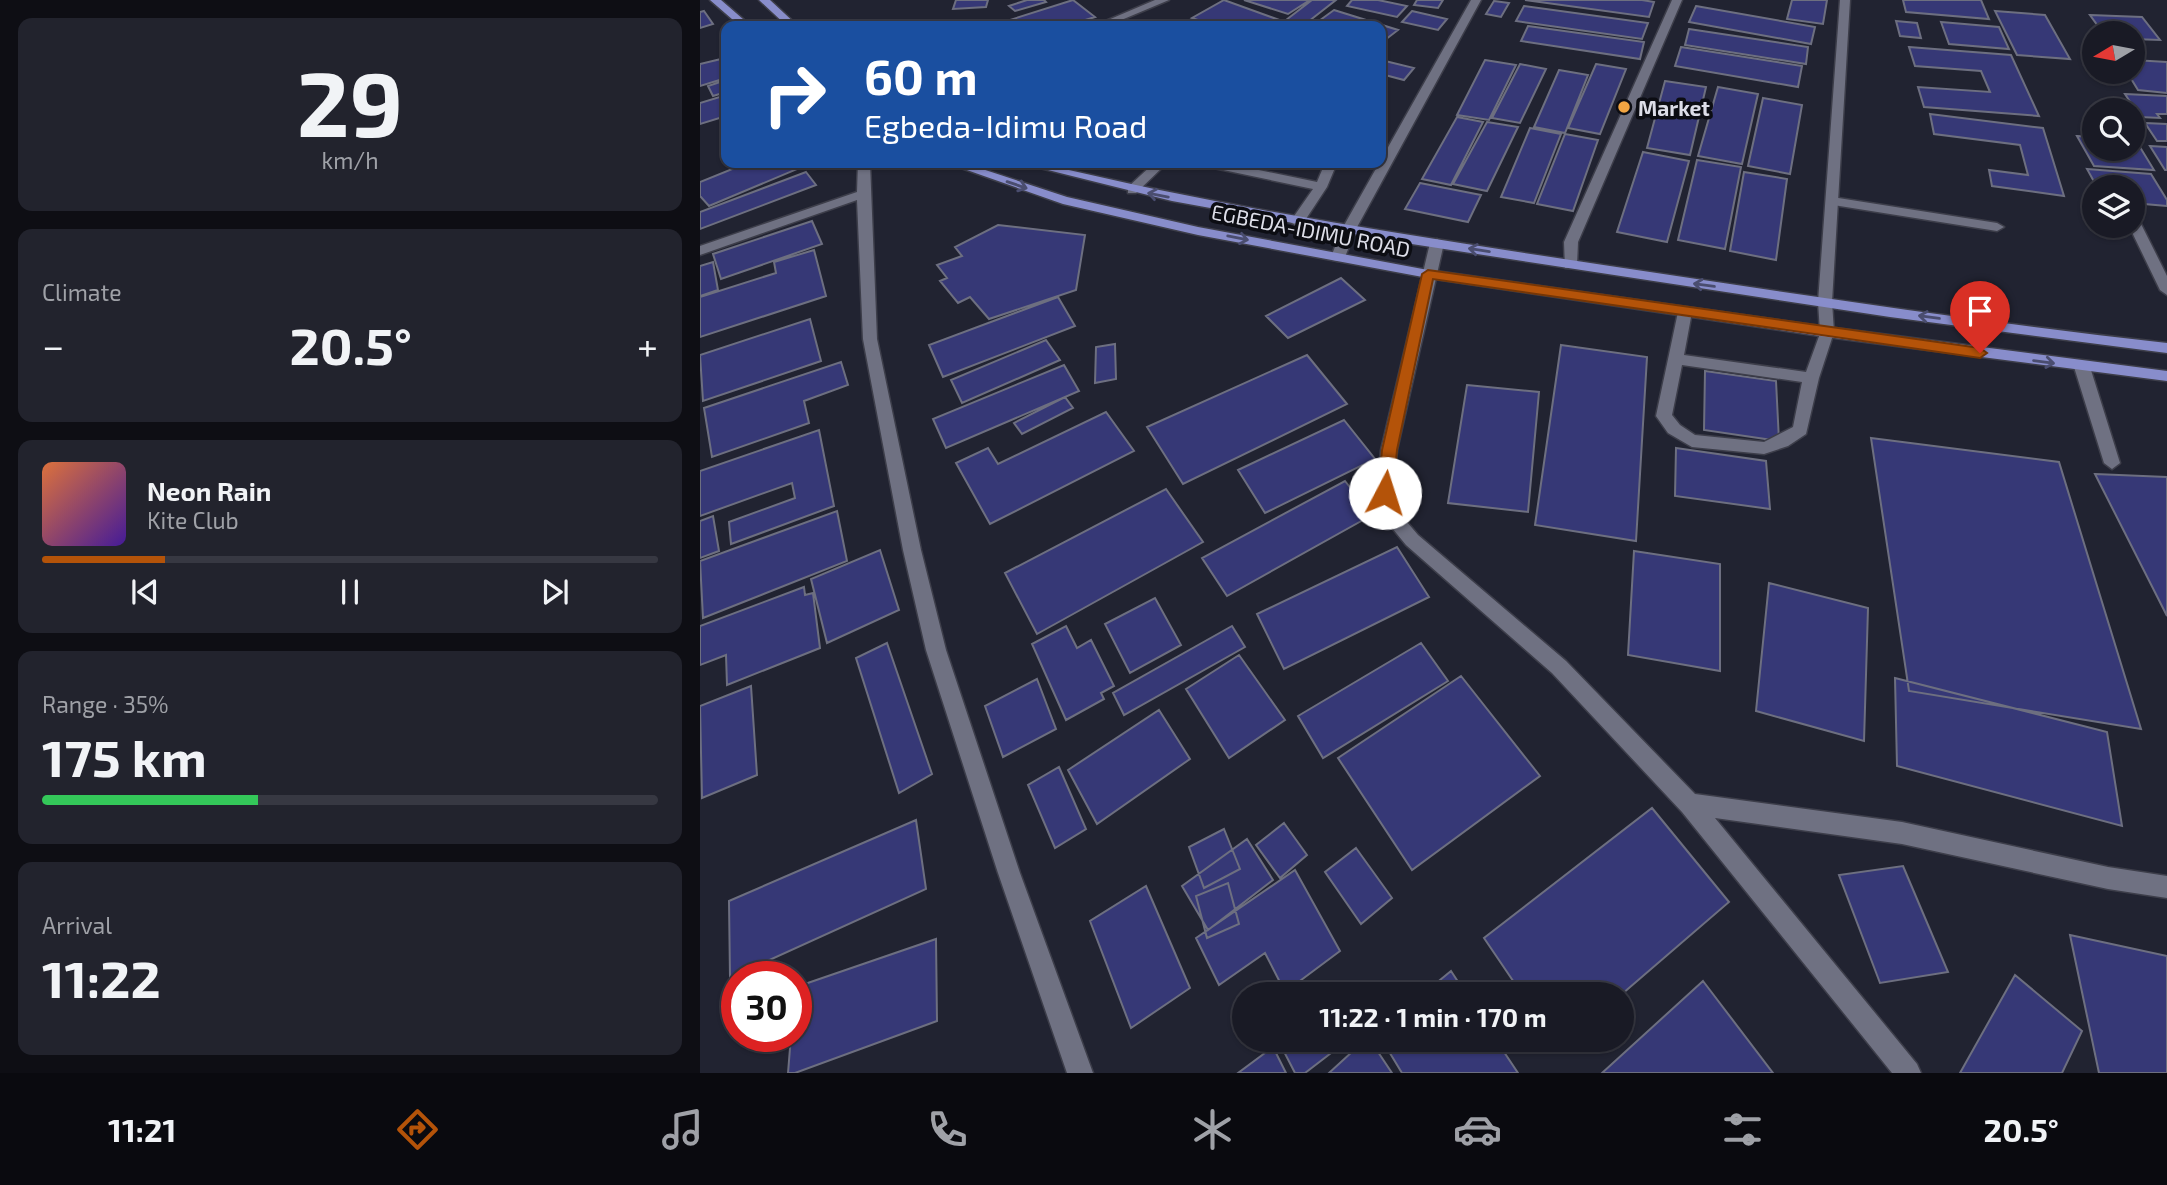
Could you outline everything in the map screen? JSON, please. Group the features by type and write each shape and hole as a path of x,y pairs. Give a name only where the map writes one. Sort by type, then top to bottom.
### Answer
{"main road":[{"path":"715,0 740,21"},
{"path":"764,0 787,21"},
{"name":"EGBEDA-IDIMU ROAD","path":"968,168 1063,200 1198,231 1428,274 1827,332 2167,376"},
{"name":"EGBEDA-IDIMU ROAD","path":"1046,168 1132,190 1297,222 1825,302 2167,348"}],"street":[{"path":"1112,21 1164,0"},
{"path":"1386,162 1476,0"},
{"path":"1570,265 1572,242 1677,0"},
{"path":"1685,312 1664,416 1674,429 1692,441 1764,448 1782,443 1800,430 1811,378 1827,332 1825,302 1845,0"},
{"path":"864,168 870,339 899,488 936,650 1009,873 1080,1073"},
{"path":"1132,190 1156,168"},
{"path":"1232,168 1321,187"},
{"path":"1297,222 1321,187 1329,168"},
{"path":"1338,257 1349,229 1383,168"},
{"path":"700,251 863,194"},
{"path":"1832,201 1997,227"},
{"path":"2142,238 2167,290"},
{"path":"1437,243 1389,450 1385,493 1394,518 1412,540 1559,667 1690,804 1908,1073"},
{"path":"1674,359 1811,378"},
{"path":"2082,367 2112,463"},
{"path":"1690,804 1902,833 2108,878 2167,887"}],"building":[{"path":"956,0 988,0 986,7 953,9"},
{"path":"1027,0 1046,2 1015,11 1009,6"},
{"path":"1073,0 1095,17 1082,21 1007,21"},
{"path":"1224,0 1282,21 1201,21 1192,18"},
{"path":"1244,0 1310,0 1288,14"},
{"path":"1312,0 1336,0 1309,21 1286,20"},
{"path":"1352,0 1378,0 1407,6 1397,17 1347,6"},
{"path":"1417,0 1443,0 1438,8 1414,5"},
{"path":"1525,0 1642,0 1654,2 1649,17"},
{"path":"1792,0 1827,0 1823,24 1787,19"},
{"path":"1903,0 1981,0 1989,19 1906,12"},
{"path":"1494,1 1509,3 1501,17 1486,14"},
{"path":"1524,6 1648,23 1642,39 1516,21"},
{"path":"1696,6 1815,27 1811,44 1689,22"},
{"path":"1334,10 1369,21 1319,21"},
{"path":"704,11 713,24 700,28 700,12"},
{"path":"1412,11 1447,19 1438,30 1402,22"},
{"path":"1995,11 2045,15 2070,59 2017,55"},
{"path":"2090,15 2142,17 2145,21 2145,21 2094,21"},
{"path":"1896,21 1917,23 1921,38 1900,36"},
{"path":"1941,22 1999,27 2009,49 1949,44"},
{"path":"2146,22 2160,40 2146,39"},
{"path":"1386,26 1398,30 1386,39"},
{"path":"1528,26 1644,42 1640,59 1521,41"},
{"path":"1689,29 1808,47 1806,64 1685,45"},
{"path":"1681,47 1802,66 1798,87 1675,66"},
{"path":"1909,47 2011,55 2039,116 1924,107 1918,87 1990,92 1981,71 1915,66"},
{"path":"721,59 721,80 700,86 700,64"},
{"path":"1485,60 1516,65 1489,120 1457,115"},
{"path":"1386,61 1414,68 1404,80 1386,75"},
{"path":"2146,61 2167,62 2167,93 2138,90 2134,84 2146,84"},
{"path":"1520,64 1546,69 1520,123 1492,118"},
{"path":"1596,64 1626,69 1600,134 1568,128"},
{"path":"1559,70 1588,75 1565,133 1534,127"},
{"path":"1665,81 1706,87 1690,155 1647,148"},
{"path":"721,82 721,94 713,96 708,86"},
{"path":"1718,87 1758,94 1742,164 1698,156"},
{"path":"2125,94 2167,96 2167,114 2157,114 2160,118 2145,117 2145,98 2128,98"},
{"path":"721,97 721,118 700,124 700,103"},
{"path":"1763,98 1802,105 1790,174 1748,166"},
{"path":"1930,114 2043,128 2064,196 1992,186 1989,170 2028,175 2020,145 1934,134"},
{"path":"1457,117 1483,122 1451,185 1422,179"},
{"path":"1487,122 1518,127 1487,191 1453,184"},
{"path":"2145,123 2167,124 2167,141 2157,141"},
{"path":"1530,128 1561,134 1534,203 1501,197"},
{"path":"1565,134 1598,140 1573,211 1537,204"},
{"path":"2150,146 2167,147 2167,170 2165,170"},
{"path":"1643,152 1689,161 1667,242 1617,232"},
{"path":"2145,155 2154,170 2094,166 2091,161 2145,161"},
{"path":"1697,160 1741,167 1725,249 1678,240"},
{"path":"735,168 800,168 709,206 700,196 700,182"},
{"path":"2087,169 2151,174 2167,200 2167,206 2145,204 2145,175 2090,175"},
{"path":"806,172 816,185 700,229 700,212"},
{"path":"1744,172 1787,179 1776,260 1730,251"},
{"path":"1420,183 1481,195 1468,222 1405,209"},
{"path":"812,221 822,244 721,279 713,254"},
{"path":"998,225 1085,235 1076,290 989,319 970,297 958,303 940,281 947,278 937,265 962,256 955,247"},
{"path":"814,250 826,296 700,337 700,297 776,273 774,262"},
{"path":"713,262 718,290 700,296 700,266"},
{"path":"1341,278 1365,300 1288,338 1266,316"},
{"path":"1058,297 1075,326 943,377 929,345"},
{"path":"810,319 821,361 703,401 700,355"},
{"path":"1046,340 1060,360 962,403 951,380"},
{"path":"1115,344 1116,379 1095,383 1096,347"},
{"path":"1561,345 1647,357 1636,541 1535,525"},
{"path":"1307,355 1347,404 1183,484 1147,427"},
{"path":"841,362 848,385 804,401 809,423 712,457 704,408"},
{"path":"1064,365 1079,391 946,448 933,419"},
{"path":"1705,371 1776,381 1779,441 1704,430"},
{"path":"1467,385 1539,392 1528,512 1448,503"},
{"path":"1065,397 1073,408 1022,434 1014,423"},
{"path":"1106,412 1134,451 990,524 956,463 988,448 998,464"},
{"path":"1344,420 1375,459 1265,513 1238,470"},
{"path":"819,430 834,506 731,544 729,522 795,498 792,483 700,516 700,471"},
{"path":"1871,438 2059,462 2141,729 1909,691"},
{"path":"1676,448 1766,461 1770,509 1675,496"},
{"path":"2095,474 2167,477 2167,616"},
{"path":"1345,481 1372,515 1227,596 1202,558"},
{"path":"1166,489 1203,542 1037,634 1005,573"},
{"path":"837,511 847,561 703,618 700,561"},
{"path":"713,516 719,551 700,558 700,521"},
{"path":"1397,547 1429,597 1284,669 1257,614"},
{"path":"880,550 899,610 827,643 811,579"},
{"path":"1634,551 1720,564 1720,671 1628,655"},
{"path":"1769,583 1868,608 1864,741 1756,711"},
{"path":"804,587 805,595 813,593 820,648 727,685 726,655 700,665 700,626"},
{"path":"1155,598 1181,645 1130,673 1105,624"},
{"path":"1066,626 1077,648 1091,640 1114,686 1101,693 1104,699 1066,720 1032,644"},
{"path":"1232,626 1245,647 1124,715 1113,693"},
{"path":"887,643 932,774 899,793 856,658"},
{"path":"1421,643 1448,681 1323,758 1298,716"},
{"path":"1239,655 1285,720 1229,758 1186,689"},
{"path":"1461,676 1540,776 1412,870 1338,758"},
{"path":"1895,678 2107,732 2122,826 1897,766"},
{"path":"1037,679 1056,729 1003,757 985,706"},
{"path":"751,686 757,775 702,798 700,706"},
{"path":"1159,710 1190,759 1097,824 1068,770"},
{"path":"1059,767 1086,829 1055,848 1028,785"},
{"path":"1652,808 1729,902 1634,984 1514,982 1484,938"},
{"path":"916,820 926,889 767,961 730,961 729,901"},
{"path":"1284,823 1307,855 1280,878 1256,845"},
{"path":"1224,829 1240,869 1204,888 1189,847"},
{"path":"1247,839 1273,880 1208,930 1182,886"},
{"path":"1356,848 1392,898 1361,924 1325,872"},
{"path":"1903,866 1948,972 1880,983 1839,875"},
{"path":"1295,870 1340,951 1298,982 1280,982 1265,953 1219,985 1196,938"},
{"path":"1228,883 1239,924 1207,938 1196,896"},
{"path":"1146,886 1190,988 1131,1028 1090,921"},
{"path":"2070,935 2167,956 2167,1073 2099,1073"},
{"path":"936,939 937,1021 795,1073 788,1073 790,1052 812,1052 812,982"},
{"path":"1451,971 1458,982 1438,982"},
{"path":"2015,975 2082,1031 2062,1073 1960,1073"},
{"path":"1703,981 1773,1073 1602,1073 1625,1052 1634,1052 1634,1044"},
{"path":"1266,1052 1276,1052 1286,1073 1238,1073"},
{"path":"1284,1052 1332,1052 1305,1073 1295,1073"},
{"path":"1352,1052 1378,1052 1392,1073 1329,1073"},
{"path":"1389,1052 1504,1052 1518,1073 1402,1073"}],"place":[{"name":"Market","path":"1624,107"}],"route":[{"path":"1385,493 1389,450 1428,274 1980,353"}]}
